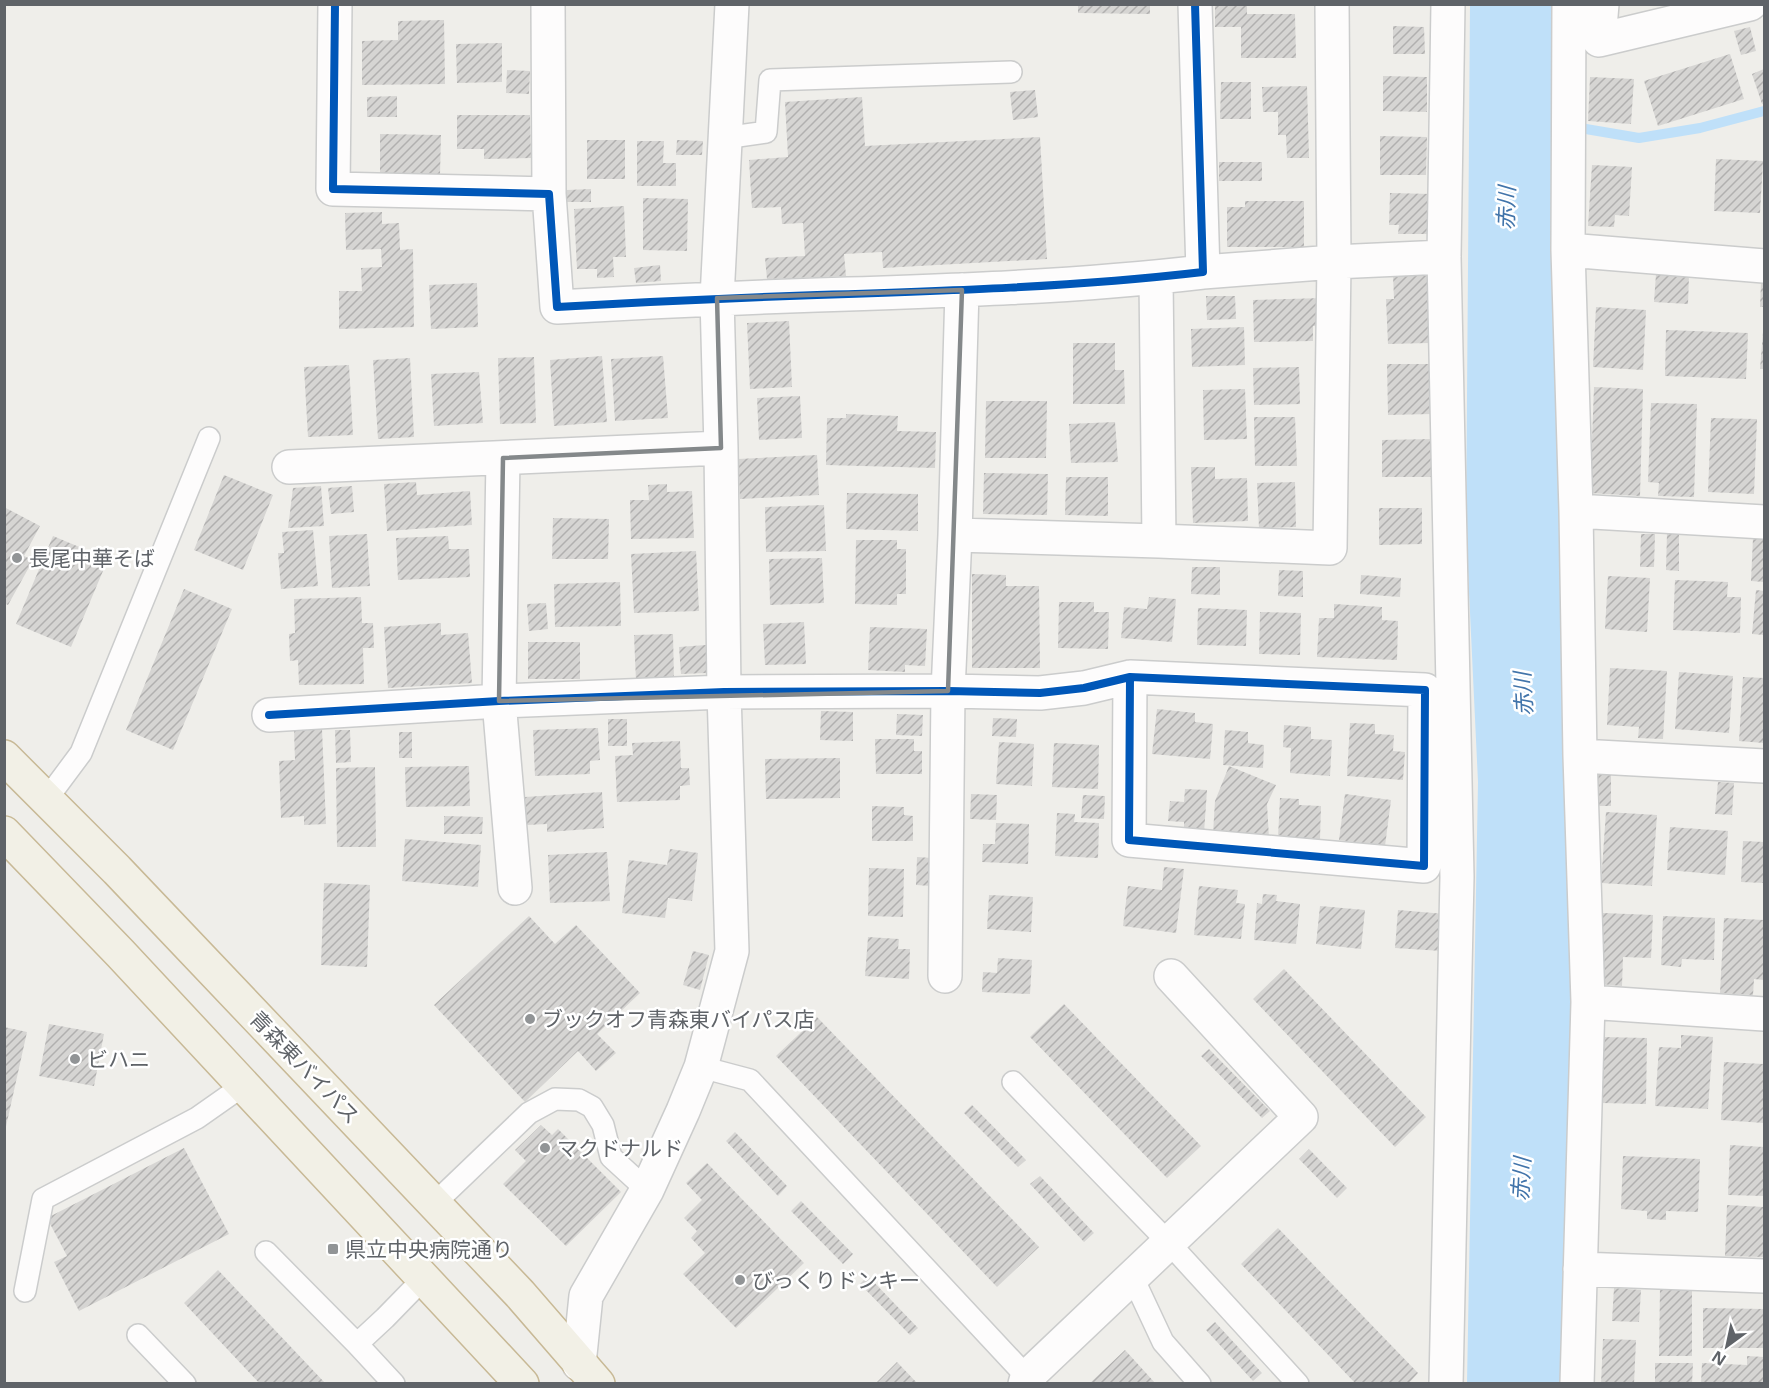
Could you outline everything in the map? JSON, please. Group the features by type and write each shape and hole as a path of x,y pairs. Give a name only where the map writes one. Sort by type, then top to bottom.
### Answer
{"highway":[{"name":"青森東バイパス","path":"4,758 117,870 520,1294 588,1373"},
{"path":"4,833 120,953 522,1383"}],"street":[{"path":"335,4 333,189 549,194"},
{"path":"548,4 549,194 557,307 717,298 962,290 1156,278 1334,262 1444,257"},
{"path":"588,1373 586,1296 647,1190 683,1111 701,1066 732,951 724,692 717,298 732,4"},
{"path":"1195,4 1203,272"},
{"path":"955,535 1330,548 1334,262 1332,4"},
{"path":"1446,1383 1457,877 1444,257 1448,4"},
{"path":"1569,4 1568,250 1588,1002 1577,1383"},
{"path":"1602,4 1599,40 1750,4"},
{"path":"1568,250 1764,266"},
{"path":"1156,278 1159,541"},
{"path":"945,976 948,691 962,290"},
{"path":"289,467 721,448"},
{"path":"503,458 499,701 515,888"},
{"path":"1576,511 1764,522"},
{"path":"269,715 499,701 724,692 1040,693 1084,688 1130,677 1425,690 1424,866 1129,840 1130,677"},
{"path":"1580,756 1764,766"},
{"path":"1026,1380 1301,1118 1171,976"},
{"path":"1588,1002 1764,1014"},
{"path":"1580,1269 1764,1276"}],"lane":[{"path":"724,138 766,132 770,80 1011,72"},
{"path":"46,800 81,753 209,438"},
{"path":"701,1066 750,1080 1026,1380"},
{"path":"1013,1082 1169,1243 1298,1383"},
{"path":"25,1291 42,1199 197,1118 244,1085"},
{"path":"434,1204 529,1113 555,1099 579,1100 592,1107 603,1125 611,1157 647,1190"},
{"path":"266,1252 394,1383"},
{"path":"357,1344 424,1278"},
{"path":"1132,1278 1164,1342 1200,1383"},
{"path":"138,1335 185,1383"}],"highlighted area":[{"path":"962,290 948,691 499,701 503,458 721,448 717,298"}],"water":[{"name":"赤川","path":"1470,5 1558,5 1556,301 1561,594 1573,1014 1565,1383 1467,1383 1478,782 1466,528"}],"building":[{"path":"1078,4 1150,4 1150,14 1078,13"},
{"path":"1215,4 1247,4 1247,14 1295,14 1296,58 1241,58 1241,27 1215,27"},
{"path":"444,20 445,84 362,85 362,41 398,40 398,21"},
{"path":"1393,26 1424,27 1425,54 1393,54"},
{"path":"1750,27 1756,51 1741,55 1734,31"},
{"path":"502,43 502,82 457,83 456,44"},
{"path":"1730,54 1744,99 1658,126 1644,81"},
{"path":"1764,69 1764,103 1762,104 1752,74"},
{"path":"507,70 530,71 529,94 506,93"},
{"path":"1383,76 1427,77 1427,112 1383,111"},
{"path":"1590,77 1634,79 1631,124 1588,121"},
{"path":"1221,82 1251,82 1251,119 1220,119"},
{"path":"1307,86 1309,158 1287,158 1286,135 1278,135 1278,112 1263,112 1262,87"},
{"path":"1035,90 1038,117 1013,120 1010,92"},
{"path":"397,96 397,117 367,117 367,97"},
{"path":"862,97 865,146 1040,137 1047,259 883,268 882,252 844,254 846,276 767,279 765,258 805,256 803,223 782,224 781,207 752,208 749,160 788,157 785,102"},
{"path":"457,115 530,115 531,158 484,159 484,149 457,149"},
{"path":"380,134 441,135 440,174 380,173"},
{"path":"1380,136 1427,137 1426,175 1380,175"},
{"path":"587,140 625,140 625,179 587,179"},
{"path":"677,140 703,141 702,155 676,155"},
{"path":"637,141 664,141 663,163 676,163 676,186 637,186"},
{"path":"1716,159 1763,161 1760,213 1714,211"},
{"path":"1219,162 1262,162 1262,181 1219,181"},
{"path":"1592,165 1632,167 1629,216 1615,215 1614,227 1588,226"},
{"path":"591,189 591,202 567,202 567,190"},
{"path":"1390,193 1432,194 1431,234 1398,234 1399,225 1389,225"},
{"path":"643,198 688,199 687,251 643,250"},
{"path":"1245,201 1304,201 1304,247 1227,247 1227,207 1245,207"},
{"path":"624,206 626,257 613,257 614,277 597,278 597,269 577,269 574,209"},
{"path":"382,212 382,224 399,223 400,250 413,249 414,327 339,329 339,291 362,291 361,268 382,267 381,249 346,250 345,213"},
{"path":"660,265 661,281 636,283 634,268"},
{"path":"1427,274 1429,343 1388,344 1386,299 1394,299 1393,275"},
{"path":"1656,274 1689,275 1688,304 1654,302"},
{"path":"1761,281 1764,281 1764,307 1760,307"},
{"path":"477,283 478,327 431,329 429,285"},
{"path":"1206,296 1235,296 1236,319 1207,320"},
{"path":"1323,298 1324,326 1313,326 1313,341 1254,342 1253,300"},
{"path":"1596,307 1646,310 1643,370 1593,367"},
{"path":"789,321 792,387 750,389 747,323"},
{"path":"1244,327 1245,365 1192,367 1191,329"},
{"path":"1666,330 1748,333 1746,379 1665,376"},
{"path":"1763,332 1764,369 1760,369"},
{"path":"1073,343 1115,343 1115,370 1124,370 1125,404 1073,404"},
{"path":"602,356 607,422 554,426 550,360"},
{"path":"663,356 668,418 615,421 611,359"},
{"path":"534,357 536,423 500,424 498,358"},
{"path":"410,358 414,437 378,439 373,360"},
{"path":"1387,364 1431,364 1432,414 1388,415"},
{"path":"349,365 353,435 308,437 304,367"},
{"path":"1299,367 1300,404 1254,405 1253,368"},
{"path":"479,372 483,423 434,426 431,374"},
{"path":"1594,387 1643,389 1640,496 1590,493"},
{"path":"1245,389 1247,439 1204,440 1203,390"},
{"path":"800,396 802,438 759,440 757,398"},
{"path":"986,401 1047,401 1046,458 985,458"},
{"path":"1651,403 1697,404 1694,497 1658,496 1659,483 1648,482"},
{"path":"846,414 898,416 897,431 936,432 935,468 826,465 827,418 846,418"},
{"path":"1254,417 1295,417 1297,466 1255,466"},
{"path":"1711,418 1757,419 1754,494 1708,492"},
{"path":"1115,422 1118,462 1071,463 1069,424"},
{"path":"1433,439 1434,477 1382,477 1382,440"},
{"path":"817,455 819,495 740,499 738,459"},
{"path":"1191,467 1215,467 1215,479 1247,478 1248,521 1193,523"},
{"path":"984,473 1048,474 1047,515 983,514"},
{"path":"224,475 273,495 243,570 194,550"},
{"path":"1066,477 1108,477 1108,516 1065,515"},
{"path":"416,482 417,495 470,491 472,525 387,531 384,484"},
{"path":"1295,482 1296,527 1259,528 1257,483"},
{"path":"667,484 667,492 692,491 694,538 631,539 630,500 649,500 648,485"},
{"path":"321,486 324,526 288,528 293,488"},
{"path":"352,486 354,512 331,514 328,488"},
{"path":"847,493 918,494 918,531 846,529"},
{"path":"824,505 826,551 766,552 765,507"},
{"name":"長尾中華そば","path":"4,507 40,526 24,556 33,560 8,605 4,603"},
{"path":"1379,508 1422,508 1422,544 1379,545"},
{"path":"553,518 609,519 608,559 552,559"},
{"path":"313,530 318,586 281,589 278,553 284,553 282,532"},
{"path":"1667,533 1679,533 1679,571 1666,570"},
{"path":"367,534 370,586 332,588 329,536"},
{"path":"1641,534 1655,534 1654,567 1640,567"},
{"path":"53,536 108,559 71,647 16,624"},
{"path":"448,536 449,549 469,549 470,577 398,580 396,538"},
{"path":"1753,538 1764,539 1764,582 1751,581"},
{"path":"856,540 897,540 897,549 906,549 906,594 897,594 897,605 855,604"},
{"path":"696,551 699,611 634,613 631,554"},
{"path":"822,558 824,603 770,605 769,559"},
{"path":"1192,567 1220,567 1220,595 1191,594"},
{"path":"1279,570 1303,571 1303,597 1278,596"},
{"path":"972,574 1006,575 1006,586 1039,586 1040,668 972,668"},
{"path":"1361,575 1401,578 1400,597 1360,594"},
{"path":"1608,576 1650,578 1647,632 1605,629"},
{"path":"1675,580 1728,582 1727,597 1741,597 1740,633 1673,630"},
{"path":"620,582 621,626 555,627 554,584"},
{"path":"184,589 232,609 173,750 126,730"},
{"path":"1756,590 1764,591 1764,635 1752,634"},
{"path":"361,597 362,623 373,623 374,648 363,648 364,684 299,685 298,660 290,661 289,634 295,633 294,599"},
{"path":"1149,597 1176,599 1172,642 1121,638 1124,607 1147,609"},
{"path":"1059,602 1094,602 1094,612 1109,612 1108,649 1058,648"},
{"path":"546,603 548,629 529,631 527,604"},
{"path":"1334,604 1382,607 1382,620 1398,621 1397,660 1317,657 1319,618 1334,618"},
{"path":"1198,608 1247,610 1246,646 1197,645"},
{"path":"1260,612 1301,613 1300,655 1259,654"},
{"path":"804,622 806,664 765,665 763,624"},
{"path":"441,623 441,635 468,633 472,683 388,688 384,627"},
{"path":"870,627 927,629 925,666 905,665 905,672 868,670"},
{"path":"673,634 674,680 636,681 634,635"},
{"path":"528,642 580,642 580,679 528,679"},
{"path":"706,645 707,673 681,674 679,647"},
{"path":"1610,668 1667,671 1663,739 1638,738 1639,727 1607,725"},
{"path":"1679,672 1733,676 1729,733 1675,729"},
{"path":"1743,677 1764,678 1764,743 1739,741"},
{"path":"1157,709 1195,713 1195,722 1213,724 1210,759 1152,754"},
{"path":"821,711 853,712 853,741 820,740"},
{"path":"897,714 923,715 922,736 896,735"},
{"path":"993,718 1017,719 1016,737 992,736"},
{"path":"608,719 627,719 627,746 608,746"},
{"path":"1350,723 1375,724 1375,734 1394,735 1393,751 1405,752 1403,780 1347,776"},
{"path":"1284,725 1311,727 1311,739 1332,740 1330,776 1290,773 1291,748 1283,747"},
{"path":"598,728 600,760 590,761 590,774 535,776 533,730"},
{"path":"322,729 326,824 304,825 304,816 281,818 279,761 295,760 294,730"},
{"path":"335,730 350,730 351,762 336,763"},
{"path":"1225,730 1248,732 1248,743 1264,745 1263,768 1223,765"},
{"path":"399,732 412,732 412,758 399,758"},
{"path":"875,739 914,739 914,751 922,751 922,774 876,774"},
{"path":"680,741 681,768 689,768 690,785 680,786 680,800 617,802 615,756 633,755 632,743"},
{"path":"999,742 1034,744 1032,786 996,784"},
{"path":"1054,743 1099,745 1098,789 1052,787"},
{"path":"840,758 840,798 766,799 765,759"},
{"path":"469,766 470,806 406,807 405,767"},
{"path":"1229,766 1276,785 1267,804 1269,838 1213,834 1215,801"},
{"path":"375,767 376,847 337,847 336,768"},
{"path":"1595,774 1611,774 1611,806 1595,806"},
{"path":"1718,782 1734,783 1732,815 1715,814"},
{"path":"1185,789 1207,790 1204,833 1184,831 1184,822 1168,821 1170,801 1184,802"},
{"path":"602,792 604,828 547,832 547,824 527,825 525,797"},
{"path":"971,794 997,795 996,820 970,819"},
{"path":"1345,794 1391,800 1385,846 1339,840"},
{"path":"1083,795 1105,796 1104,819 1081,818"},
{"path":"1280,798 1299,799 1299,805 1321,806 1320,839 1278,837"},
{"path":"872,806 904,807 904,815 913,816 913,841 872,841"},
{"path":"1606,812 1657,815 1652,886 1601,883"},
{"path":"1057,813 1075,814 1074,822 1099,823 1098,858 1055,856"},
{"path":"444,816 483,817 482,834 444,834"},
{"path":"996,823 1029,824 1028,864 982,862 983,844 995,844"},
{"path":"1670,827 1728,831 1725,875 1667,870"},
{"path":"405,839 481,845 478,887 402,881"},
{"path":"1743,841 1764,842 1764,883 1741,882"},
{"path":"670,849 698,853 692,901 668,898 665,918 622,913 629,860 667,865"},
{"path":"607,852 610,901 550,903 548,855"},
{"path":"917,857 932,858 931,886 916,885"},
{"path":"1164,867 1184,869 1176,933 1123,926 1128,886 1162,890"},
{"path":"869,868 904,869 903,917 868,916"},
{"path":"324,883 370,885 367,967 321,965"},
{"path":"1199,886 1238,890 1236,903 1245,904 1241,939 1194,935"},
{"path":"1263,894 1277,895 1276,901 1300,904 1296,944 1254,940 1257,903 1262,904"},
{"path":"989,895 1033,897 1031,932 987,929"},
{"path":"1320,906 1365,910 1361,949 1316,944"},
{"path":"1398,910 1445,914 1442,951 1395,948"},
{"path":"1603,913 1653,915 1651,958 1623,957 1622,986 1600,984"},
{"name":"ブックオフ青森東バイパス店","path":"529,916 555,944 576,925 640,993 597,1034 616,1053 596,1071 578,1051 525,1102 434,1005"},
{"path":"1663,916 1715,918 1714,960 1682,959 1681,967 1661,965"},
{"path":"1724,918 1764,920 1764,980 1754,979 1753,995 1720,993"},
{"path":"868,937 899,939 898,949 910,949 909,979 865,976"},
{"path":"693,951 709,955 700,990 683,985"},
{"path":"998,958 1032,960 1030,994 982,992 983,972 997,973"},
{"path":"1284,969 1426,1117 1395,1147 1253,999"},
{"path":"1064,1004 1201,1146 1167,1178 1030,1037"},
{"path":"817,1017 1039,1247 997,1287 776,1056"},
{"path":"49,1024 104,1034 94,1086 39,1076"},
{"path":"4,1027 27,1032 5,1131 4,1131"},
{"path":"1681,1035 1713,1037 1708,1109 1655,1106 1659,1047 1681,1048"},
{"path":"1602,1037 1647,1038 1646,1104 1602,1103"},
{"path":"1209,1049 1270,1111 1262,1118 1201,1056"},
{"path":"1724,1062 1764,1064 1764,1123 1721,1120"},
{"path":"972,1105 1026,1160 1018,1167 964,1113"},
{"path":"541,1125 552,1135 558,1129 621,1192 566,1246 503,1184 526,1161 515,1150"},
{"path":"735,1132 787,1186 778,1196 726,1141"},
{"path":"1730,1145 1764,1147 1764,1196 1728,1195"},
{"path":"184,1148 229,1234 79,1311 54,1262 67,1256 47,1218"},
{"path":"1309,1149 1347,1188 1337,1198 1299,1159"},
{"path":"1623,1156 1700,1159 1698,1212 1666,1211 1666,1220 1647,1219 1647,1211 1621,1209"},
{"path":"707,1163 804,1263 736,1328 683,1274 705,1253 691,1238 697,1231 684,1218 702,1200 686,1183"},
{"path":"1040,1176 1094,1233 1084,1242 1030,1184"},
{"path":"801,1201 853,1254 843,1264 791,1211"},
{"path":"1727,1205 1764,1207 1764,1257 1725,1256"},
{"path":"1278,1228 1418,1373 1408,1384 1356,1384 1241,1264"},
{"path":"218,1270 326,1384 260,1384 184,1303"},
{"path":"868,1276 918,1328 910,1335 860,1284"},
{"path":"1660,1287 1692,1288 1692,1356 1659,1356"},
{"path":"1614,1288 1641,1290 1639,1322 1612,1321"},
{"path":"1703,1308 1764,1309 1764,1348 1703,1348"},
{"path":"1215,1322 1262,1373 1253,1381 1206,1330"},
{"path":"1603,1339 1636,1340 1634,1384 1601,1384"},
{"path":"1125,1350 1156,1384 1089,1384"},
{"path":"1747,1356 1764,1357 1764,1384 1701,1384 1702,1363 1747,1365"},
{"path":"897,1362 918,1384 875,1384"},
{"path":"1655,1363 1693,1363 1692,1384 1655,1384"}],"waterway":[{"path":"1580,128 1639,138 1700,128 1764,111"}],"cycle path":[{"path":"335,4 333,189 549,194 557,307 1010,288 1203,272 1195,4"},
{"path":"269,715 499,701 724,692 1040,693 1084,688 1130,677 1425,690 1424,866 1129,840 1130,677"}],"place":[{"name":"長尾中華そば","path":"17,558"},
{"name":"ブックオフ青森東バイパス店","path":"530,1019"},
{"name":"ビハニ","path":"75,1059"},
{"name":"マクドナルド","path":"545,1148"},
{"name":"県立中央病院通り","path":"333,1249"},
{"name":"びっくりドンキー","path":"740,1280"}]}
